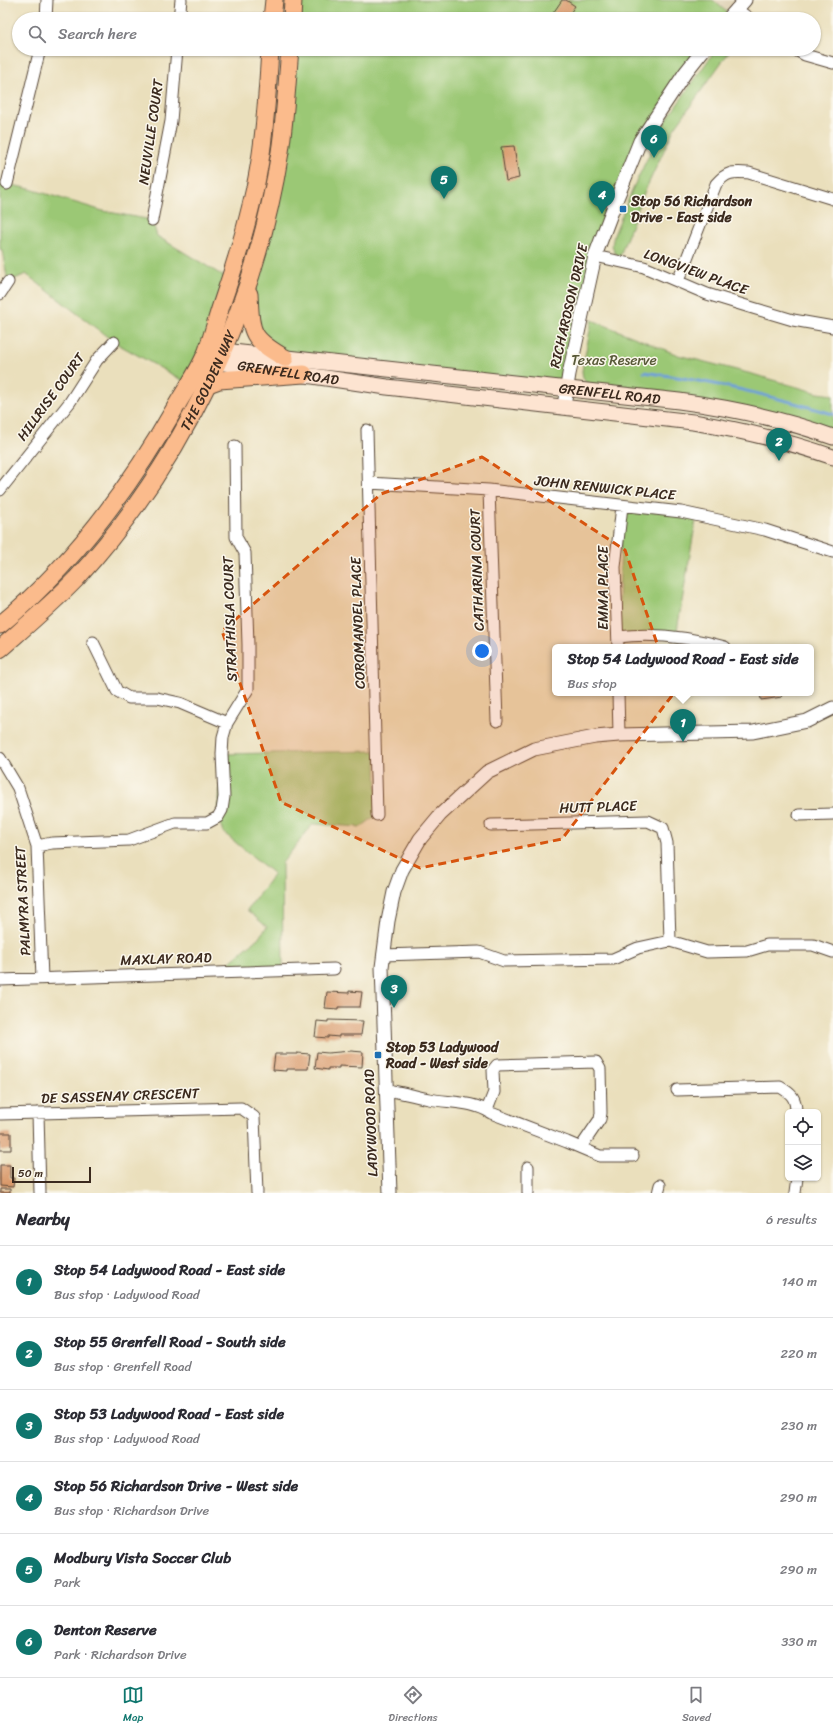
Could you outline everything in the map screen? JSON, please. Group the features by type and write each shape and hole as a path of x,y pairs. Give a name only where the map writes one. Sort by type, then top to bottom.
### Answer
{"main road":[{"path":"273,12 274,0"},
{"path":"292,12 293,0"},
{"name":"THE GOLDEN WAY","path":"0,649 49,606 71,583 129,514 172,451 208,384 258,175 265,121 270,56"},
{"name":"THE GOLDEN WAY","path":"0,625 40,589 67,560 116,500 216,355 248,286 266,226 277,172 283,132 289,56"},
{"path":"248,286 250,314 255,336 263,344 285,358"},
{"name":"GRENFELL ROAD","path":"216,355 285,358 718,406 774,419 833,436"},
{"name":"GRENFELL ROAD","path":"216,355 304,374 388,387 657,417 737,430 800,446 833,457"},
{"path":"208,384 219,380 304,374"}],"street":[{"path":"47,12 48,0"},
{"path":"179,12 180,0"},
{"path":"7,184 38,56"},
{"name":"NEUVILLE COURT","path":"152,220 171,121 176,56"},
{"name":"RICHARDSON DRIVE","path":"564,406 566,388 595,256 640,141 685,73 698,56"},
{"path":"808,56 833,64"},
{"path":"678,281 716,184 724,175 735,172 749,173 833,199"},
{"name":"LONGVIEW PLACE","path":"595,256 644,267 707,294 793,320 833,327"},
{"path":"0,294 8,282"},
{"name":"HILLRISE COURT","path":"0,490 70,402 97,360 114,342"},
{"name":"COROMANDEL PLACE","path":"367,430 377,816"},
{"name":"STRATHISLA COURT","path":"37,846 52,842 129,840 175,823 207,823 218,817 222,810 224,797 222,754 223,737 227,723 248,688 245,553 236,537 235,446"},
{"name":"JOHN RENWICK PLACE","path":"369,482 489,490 697,514 765,530 833,552"},
{"name":"CATHARINA COURT","path":"489,490 497,721"},
{"name":"EMMA PLACE","path":"618,642 615,567 622,506"},
{"path":"618,642 637,634 676,636 711,644"},
{"path":"93,642 117,691 129,698 157,698 180,703 227,723"},
{"path":"618,696 619,735"},
{"name":"LADYWOOD ROAD","path":"390,1193 382,967 388,921 394,892 402,870 420,839 440,815 487,772 534,749 595,737 619,735 753,732 807,721 833,708"},
{"name":"PALMYRA STREET","path":"0,758 18,788 37,846 42,979"},
{"path":"799,815 833,814"},
{"name":"HUTT PLACE","path":"491,825 648,820 663,828 667,843 670,941"},
{"path":"384,955 479,952 504,961 613,958 638,948 670,941 707,952 747,951 767,945 813,945 833,952"},
{"name":"MAXLAY ROAD","path":"0,980 334,969"},
{"path":"487,1110 494,1092 493,1070 497,1065 596,1062 600,1069 600,1119 581,1147"},
{"path":"677,1090 780,1087 789,1093 796,1101 796,1109"},
{"path":"386,1090 479,1106 581,1147 590,1153 600,1156 633,1156"},
{"name":"DE SASSENAY CRESCENT","path":"0,1114 241,1108 254,1117 257,1193"},
{"path":"38,1113 40,1193"},
{"path":"528,1167 528,1193"},
{"path":"795,1193 797,1181"}],"highlighted area":[{"path":"482,457 625,550 674,693 562,839 420,868 281,802 222,631 381,494"}],"shaded area":[{"path":"713,0 745,0 734,12 726,12"}],"green space":[{"path":"294,0 713,0 726,12 293,12"},
{"path":"288,56 699,56 640,141 595,256 566,388 285,358 259,341 250,281"},
{"path":"711,56 726,56 674,129 644,193 619,258 614,252 612,245 614,235 633,188 665,122"},
{"path":"7,184 30,189 103,211 152,220 157,236 230,280 189,384 114,342 26,274 8,282 2,250 0,249 0,185"},
{"name":"Texas Reserve","path":"592,320 678,355 818,393 833,395 833,432 587,384 583,378 582,371"},
{"path":"622,506 697,514 676,636 618,637"},
{"path":"376,751 377,815 361,827 313,824 282,863 283,970 224,967 259,937 267,927 247,910 274,874 223,832 218,817 222,754"}],"building":[{"path":"562,0 566,0 575,6 571,12 554,12"},
{"path":"514,146 519,178 506,181 501,147"},
{"path":"760,696 782,697 761,700"},
{"path":"349,991 362,992 360,1007 338,1007 338,1009 325,1008 327,992 349,993"},
{"path":"328,1020 363,1021 361,1035 339,1035 339,1037 328,1036 328,1038 315,1037 317,1021 328,1022"},
{"path":"351,1051 363,1052 362,1067 339,1066 339,1068 328,1068 328,1070 315,1068 317,1052 328,1053"},
{"path":"275,1054 310,1054 308,1069 286,1069 286,1071 273,1070"},
{"path":"0,1133 11,1133 11,1150 0,1150"},
{"path":"0,1165 10,1165 10,1178 14,1178 13,1187 0,1186"},
{"path":"0,1189 10,1189 10,1193 0,1193"}],"waterway":[{"path":"644,372 739,389 833,414"}],"place":[{"name":"Denton Reserve","path":"654,158"},
{"name":"Modbury Vista Soccer Club","path":"444,199"},
{"name":"Stop 56 Richardson Drive - East side","path":"623,209"},
{"name":"Stop 56 Richardson Drive - West side","path":"602,214"},
{"name":"Stop 55 Grenfell Road - South side","path":"779,461"},
{"name":"Stop 54 Ladywood Road - East side","path":"683,742"},
{"name":"Stop 53 Ladywood Road - East side","path":"394,1008"},
{"name":"Stop 53 Ladywood Road - West side","path":"378,1055"}]}
